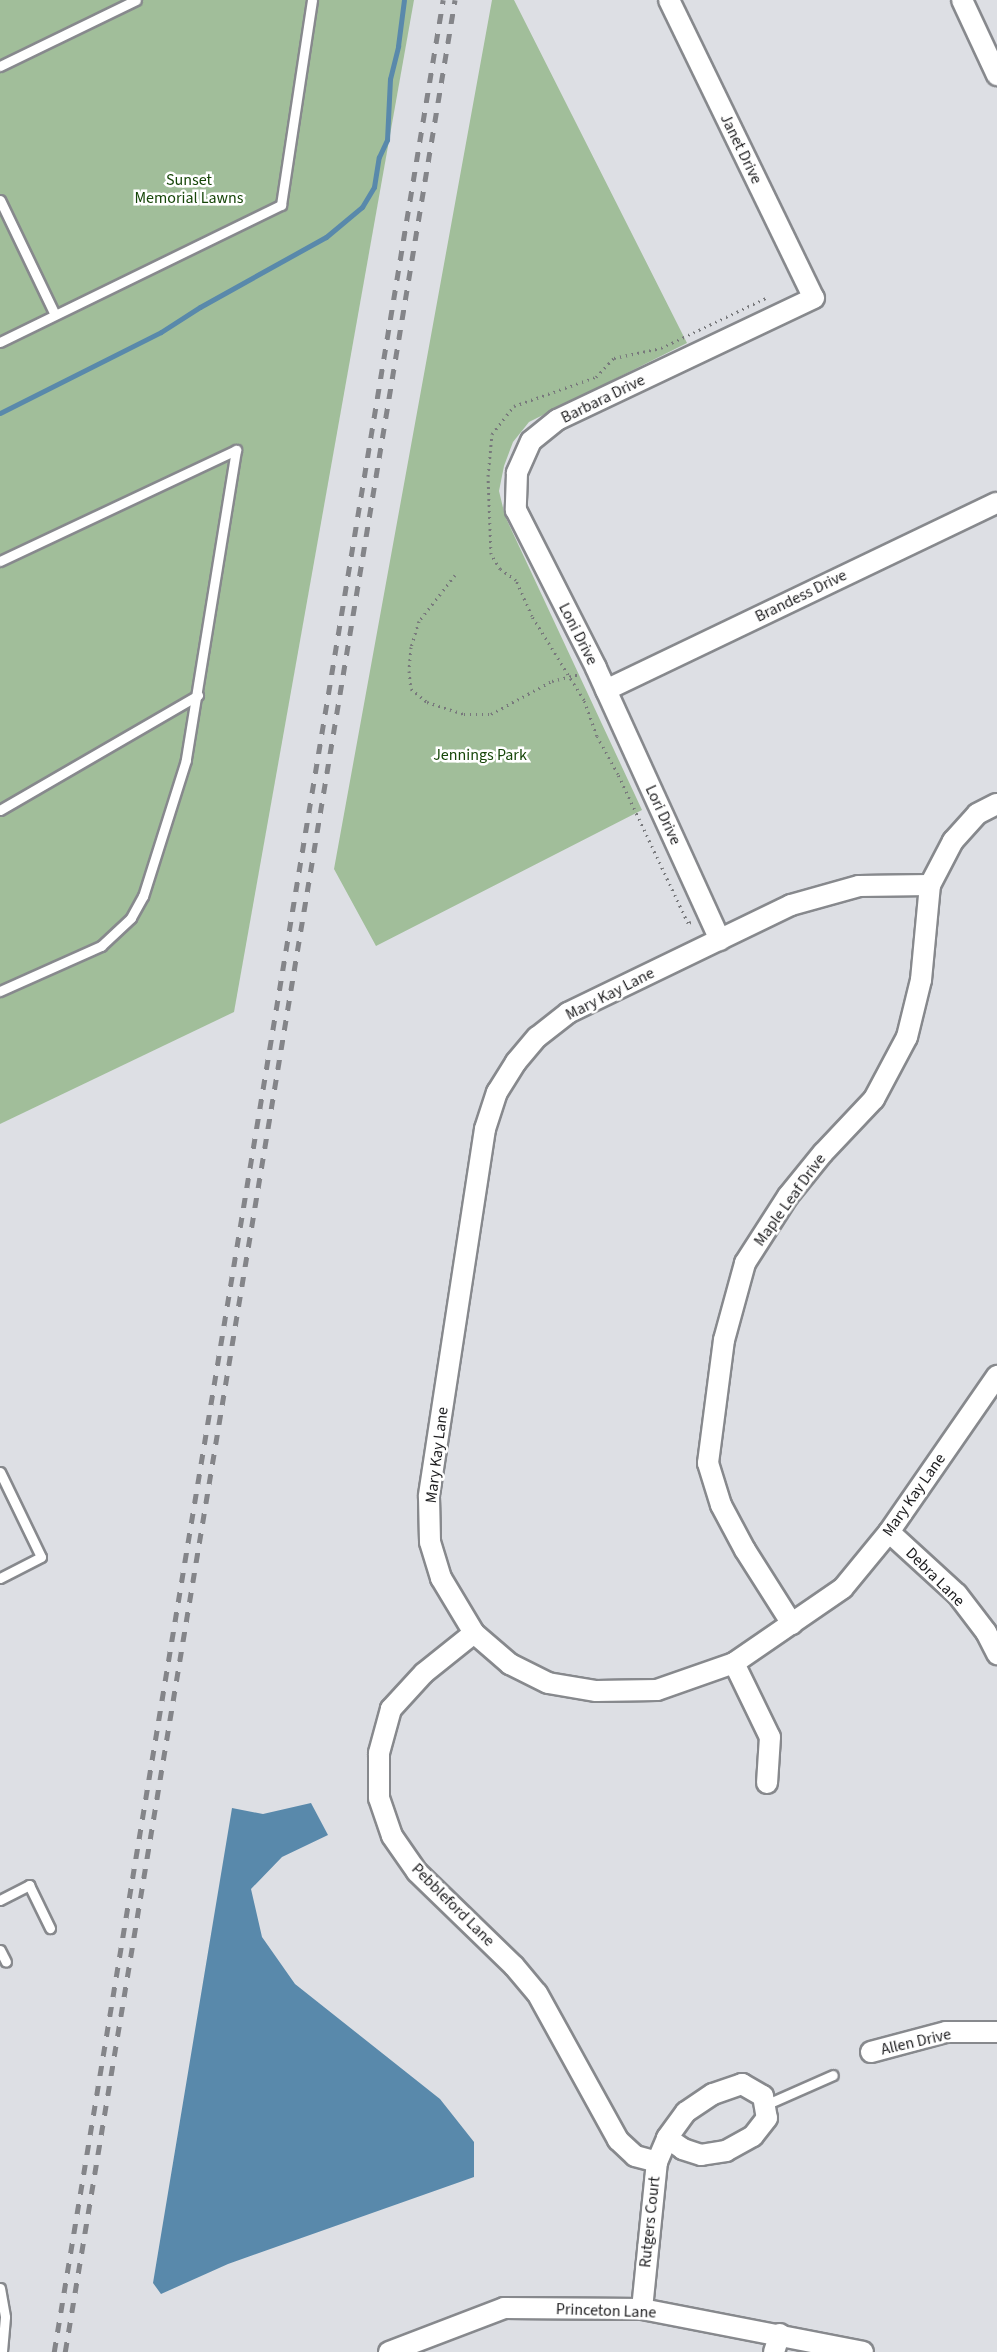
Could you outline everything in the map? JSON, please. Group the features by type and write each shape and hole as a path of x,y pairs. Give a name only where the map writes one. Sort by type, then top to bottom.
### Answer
{"street":[{"name":"Janet Drive","path":"669,0 814,298"},
{"path":"962,0 997,75"},
{"name":"Barbara Drive","path":"550,579 516,510 517,473 531,441 557,420 814,298"},
{"name":"Brandess Drive","path":"606,690 997,503"},
{"name":"Loni Drive","path":"550,579 606,690"},
{"name":"Lori Drive","path":"606,690 720,940"},
{"name":"Maple Leaf Drive","path":"792,1624 735,1532 721,1505 708,1463 724,1340 745,1263 788,1196 823,1153 874,1099 907,1037 921,980 930,885 953,841 977,814 997,804"},
{"name":"Mary Kay Lane","path":"930,885 859,886 791,905 568,1013 537,1037 516,1062 497,1092 485,1129 429,1497 430,1542 441,1578 474,1633 510,1664 548,1683 596,1690 657,1690 734,1663 843,1588 889,1532 997,1376"},
{"name":"Debra Lane","path":"889,1532 957,1594 986,1632 997,1654"},
{"name":"Pebbleford Lane","path":"474,1633 424,1673 392,1709 379,1753 379,1798 392,1836 417,1872 514,1966 537,1993 618,2140 635,2156 657,2162"},
{"path":"734,1663 770,1737 768,1783"},
{"name":"Allen Drive","path":"871,2052 945,2032 997,2032"},
{"name":"Rutgers Court","path":"642,2309 657,2162 667,2138 686,2112 713,2094 742,2084 763,2096 765,2105"},
{"path":"667,2138 683,2149 701,2155 726,2151 753,2136 767,2118 765,2105"},
{"name":"Princeton Lane","path":"389,2352 432,2344 504,2308 642,2309 777,2343 863,2352"}],"lane":[{"path":"0,66 136,0"},
{"path":"0,342 281,205 312,0"},
{"path":"0,200 55,315"},
{"path":"0,561 236,450 186,760 143,896 131,918 101,946 0,991"},
{"path":"0,810 198,695"},
{"path":"0,1472 41,1557 0,1578"},
{"path":"0,1900 29,1886 50,1928"},
{"path":"0,1950 6,1962"},
{"path":"765,2105 833,2075"},
{"path":"0,2288 5,2317 2,2352"}],"path":[{"path":"711,917 688,923 618,774 597,736 584,700 532,616 516,580 500,569 491,554 488,476 492,434 514,406 596,377 614,358 661,348 772,296"},
{"path":"455,575 419,621 408,671 411,689 427,702 464,714 491,714 552,681 571,679 596,668"}],"green space":[{"name":"Sunset Memorial Lawns","path":"0,0 414,0 234,1012 0,1124"},
{"name":"Jennings Park","path":"492,0 514,0 687,343 529,422 513,442 504,466 499,491 505,516 642,810 376,946 334,869"}],"water":[{"path":"311,1803 328,1835 282,1857 251,1889 262,1937 295,1984 440,2099 474,2142 474,2177 228,2264 161,2294 153,2283 232,1808 263,1814"}],"waterway":[{"path":"0,413 161,332 200,307 326,237 362,207 374,187 379,157 387,140 390,79 398,46 404,0"}],"railway":[{"path":"54,2352 443,0"},
{"path":"65,2352 455,0"}]}
